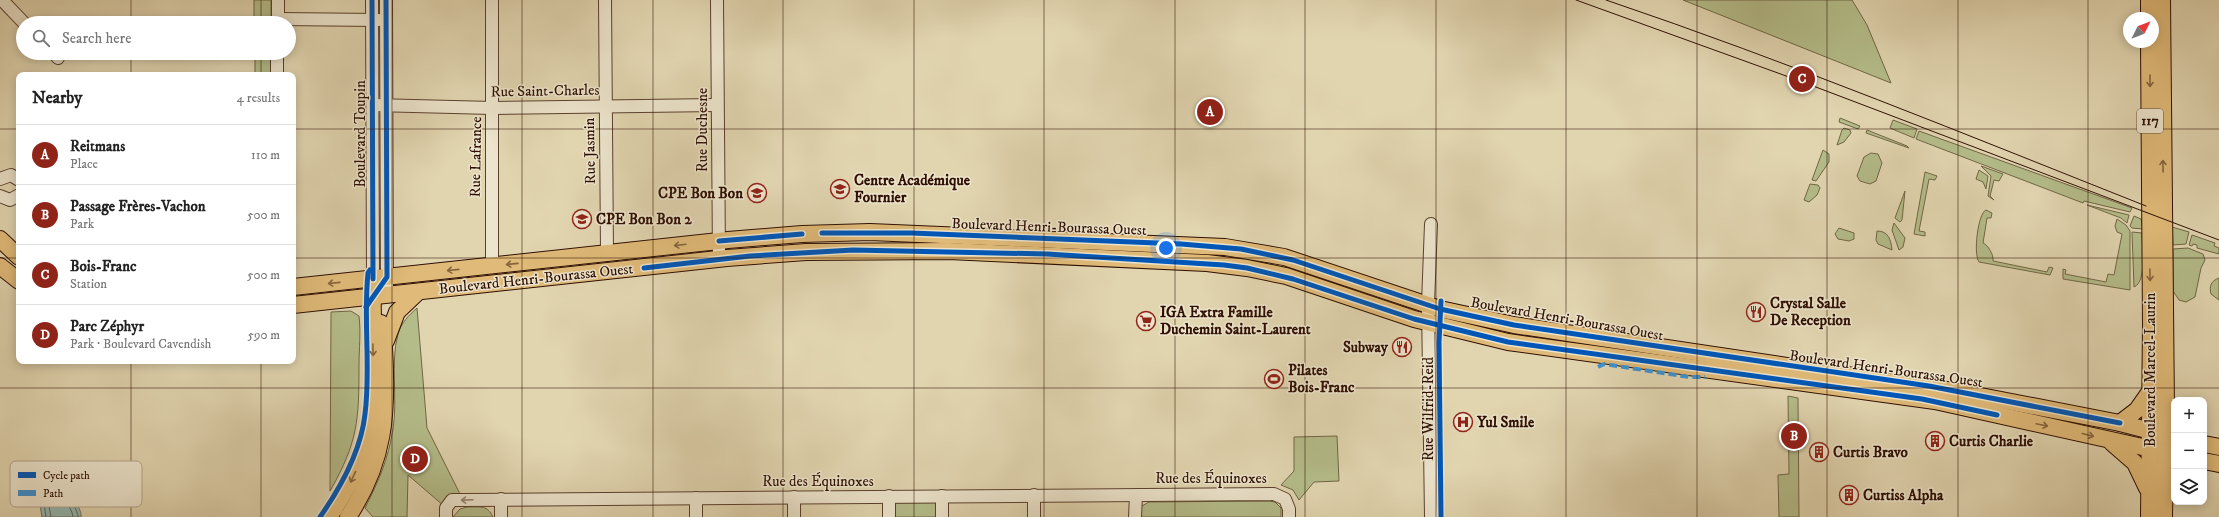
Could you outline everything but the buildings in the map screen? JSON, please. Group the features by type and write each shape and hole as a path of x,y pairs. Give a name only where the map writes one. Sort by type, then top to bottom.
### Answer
{"main road":[{"path":"2149,0 2149,12"},
{"name":"117","path":"2157,223 2162,0"},
{"name":"117","path":"2149,48 2157,223"},
{"name":"Boulevard Marcel-Laurin","path":"2157,223 2151,390 2163,434"},
{"name":"Boulevard Marcel-Laurin","path":"2157,223 2170,407 2163,434 2163,451 2169,479 2164,517"},
{"name":"Boulevard Henri-Bourassa Ouest","path":"296,287 718,241 802,234 870,232 1225,247 1284,257 1428,304 1489,320 1553,332 1937,388 2120,423 2163,434"},
{"path":"0,239 16,254"},
{"name":"Boulevard Henri-Bourassa Ouest","path":"296,305 719,259 806,252 901,250 1047,254 1224,265 1247,268 1293,278 1428,323 1474,335 1544,348 1596,353 1935,401 2163,451"},
{"path":"0,266 16,279"},
{"name":"Boulevard Toupin","path":"380,278 380,296"},
{"path":"384,346 397,312 418,292"},
{"path":"348,517 371,475 381,445 384,416 384,346 380,296"},
{"path":"329,517 343,495 357,466 371,424 380,296"},
{"path":"2120,423 2137,410 2151,390"},
{"path":"2108,440 2135,463 2149,494"},
{"path":"2207,445 2219,447"},
{"name":"Boulevard Marcel-Laurin","path":"2149,517 2149,494 2163,451"}],"street":[{"path":"2,0 17,16"},
{"path":"278,0 278,16"},
{"name":"Boulevard Toupin","path":"372,0 373,105 380,278"},
{"name":"Boulevard Toupin","path":"380,278 387,105 386,0"},
{"name":"Rue Lafrance","path":"492,0 492,266"},
{"name":"Rue Jasmin","path":"605,0 607,253"},
{"name":"Rue Duchesne","path":"717,0 719,259"},
{"path":"296,21 386,20"},
{"path":"277,60 277,72"},
{"name":"Rue Saint-Charles","path":"373,105 493,108 717,105"},
{"path":"0,179 11,175 16,178"},
{"path":"1,198 10,200 16,197"},
{"name":"Rue Wilfrid-Reid","path":"1431,224 1428,304 1431,517"},
{"name":"Rue des Équinoxes","path":"446,517 446,508 452,500 1274,494 1285,499 1289,509 1289,517"},
{"path":"1034,495 1034,517"},
{"name":"Rue des Équinoxes","path":"1135,517 1136,495"},
{"path":"889,496 889,517"},
{"path":"942,496 942,517"},
{"path":"794,497 794,517"},
{"path":"696,498 696,517"},
{"path":"501,499 501,517"}],"green space":[{"path":"254,0 271,0 271,16 254,16"},
{"path":"1683,0 1852,0 1867,25 1891,83"},
{"path":"377,32 382,32 381,95 379,96"},
{"path":"255,60 271,60 271,72 255,72"},
{"path":"380,115 382,116 381,267 378,265 377,117"},
{"path":"1840,118 1860,126 1858,129 1839,122"},
{"path":"1893,120 1917,129 1914,138 1890,128"},
{"path":"1844,128 1850,130 1851,133 1844,142 1837,145 1842,130"},
{"path":"1867,130 1907,146 1909,148 1866,133"},
{"path":"1919,131 2132,208 2130,212 2084,201 2083,203 1916,139"},
{"path":"1823,150 1829,154 1829,162 1816,181 1812,180"},
{"path":"1871,153 1878,154 1882,163 1876,181 1870,184 1860,181 1857,176 1864,157"},
{"path":"1981,166 2003,174 1999,181 1994,180 1990,196 1994,200 1988,196 1991,176"},
{"path":"1979,170 1988,176 1986,189 1983,182 1976,179"},
{"path":"1925,172 1937,176 1935,180 1929,179 1919,231 1925,232 1925,236 1914,234"},
{"path":"1810,184 1818,185 1820,188 1817,195 1809,202 1804,200"},
{"path":"1905,191 1902,220 1900,222 1895,218"},
{"path":"2087,205 2129,215 2127,223 2121,218"},
{"path":"1986,210 1992,213 1991,218 1987,218 1983,243 1990,250 1993,256 1993,261 2047,272 2049,267 2053,268 2050,275 1979,262 1976,251 1977,234 1981,218"},
{"path":"2134,216 2141,219 2143,229 2132,228 2130,226"},
{"path":"2117,219 2126,225 2130,231 2130,290 2063,279 2063,269 2066,270 2065,274 2106,282 2108,274 2114,275 2122,234 2117,232 2115,226"},
{"path":"1894,223 1905,238 1903,247 1899,250 1892,230"},
{"path":"2172,227 2189,232 2186,244 2173,245"},
{"path":"1839,228 1854,233 1854,239 1849,241 1838,239 1835,234"},
{"path":"1877,231 1884,232 1888,236 1891,242 1892,250 1878,244 1876,240"},
{"path":"2132,232 2142,233 2143,254 2141,278 2138,284 2134,287"},
{"path":"2192,235 2215,243 2214,246 2219,248 2219,254 2197,248 2197,245 2189,245"},
{"path":"2188,248 2203,254 2205,260 2201,268 2195,297 2186,302 2179,300 2173,291 2173,249"},
{"path":"2219,278 2219,300 2211,294 2210,289 2212,282"},
{"path":"417,308 427,428 460,494 444,506 408,475 407,517 373,517 365,508 382,470 391,440 395,406 394,369 398,334 408,316"},
{"path":"351,311 359,316 360,322 357,416 355,430 346,458 330,491 331,312"},
{"path":"1788,396 1798,398 1799,517 1779,517 1778,475 1789,474"},
{"path":"1337,436 1339,481 1314,482 1299,500 1293,490 1281,485 1294,471 1294,437"},
{"path":"889,496 942,496 942,517 889,517"},
{"path":"1149,502 1275,502 1281,508 1281,517 1138,517 1140,507"},
{"path":"477,507 489,510 493,517 453,517 460,509"}],"water":[{"path":"40,507 78,507 81,513 81,517 42,517"}],"tram line":[{"path":"1576,0 1800,81 2219,240"},
{"path":"1606,0 1742,48 1945,126 2146,206"}],"marked path":[{"path":"1598,367 1604,364 1689,377 1705,377"}],"cycle path":[{"path":"372,0 373,279"},
{"path":"366,307 387,277 386,0"},
{"path":"822,233 911,233 1181,244 1241,249 1293,260 1440,309 1514,325 1929,386 2120,423"},
{"path":"719,241 802,234"},
{"path":"644,268 750,256 853,250 1047,254 1224,265 1247,268 1293,279 1414,319 1508,342 1922,399 1997,415"},
{"path":"320,517 349,468 355,455 363,428 367,397 366,308 368,273 370,270"},
{"path":"1441,301 1439,342 1441,517"}],"place":[{"name":"Bois-Franc","path":"1802,79"},
{"name":"Reitmans","path":"1210,112"},
{"name":"Centre Académique Fournier","path":"840,189"},
{"name":"CPE Bon Bon","path":"757,193"},
{"name":"CPE Bon Bon 2","path":"582,219"},
{"name":"Crystal Salle De Reception","path":"1756,312"},
{"name":"IGA Extra Famille Duchemin Saint-Laurent","path":"1146,321"},
{"name":"Subway","path":"1402,347"},
{"name":"Pilates Bois-Franc","path":"1274,379"},
{"name":"Yul Smile","path":"1463,422"},
{"name":"Passage Frères-Vachon","path":"1794,436"},
{"name":"Curtis Charlie","path":"1935,441"},
{"name":"Curtis Bravo","path":"1819,452"},
{"name":"Parc Zéphyr","path":"415,459"},
{"name":"Curtiss Alpha","path":"1849,495"}]}
